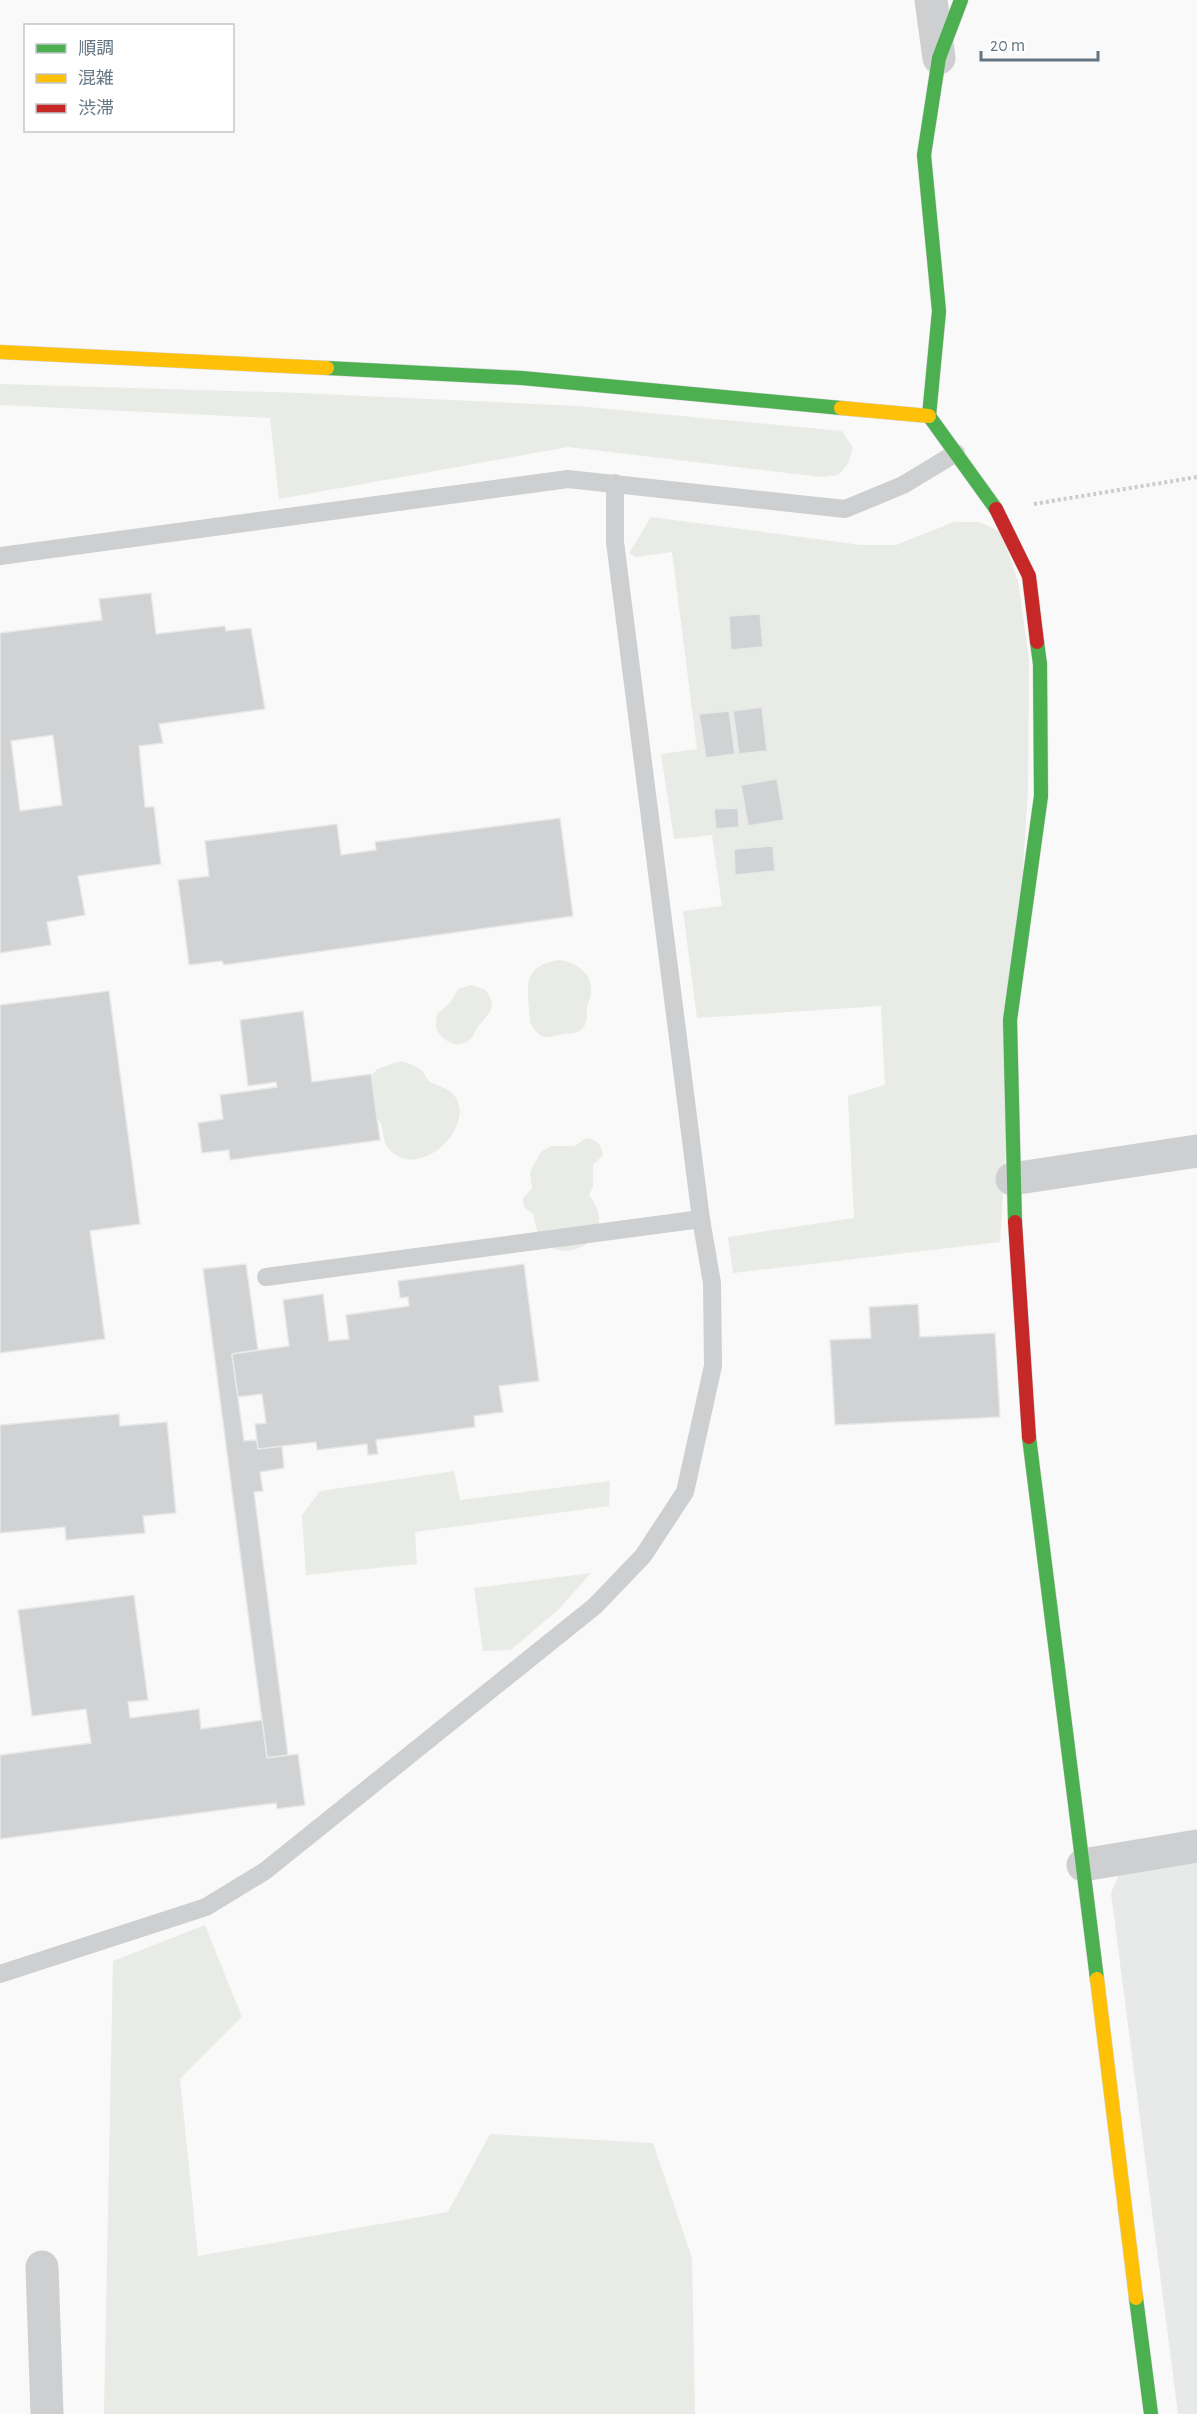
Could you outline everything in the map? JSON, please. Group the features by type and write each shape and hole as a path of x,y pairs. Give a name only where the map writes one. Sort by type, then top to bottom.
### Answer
{"street":[{"path":"931,0 939,58"},
{"path":"961,0 939,58 924,155 939,311 929,416 998,510 1029,576 1040,664 1041,796 1010,1020 1012,1179 1028,1432 1151,2414"},
{"path":"0,352 522,378 929,416"},
{"path":"1012,1179 1197,1151"},
{"path":"1083,1865 1197,1846"},
{"path":"42,2267 47,2414"}],"lane":[{"path":"0,556 568,479 845,509 903,485 956,453"},
{"path":"0,1974 206,1907 266,1871 595,1606 643,1556 685,1492 713,1366 712,1283 701,1219 615,542 615,483"},
{"path":"266,1278 701,1219"}],"path":[{"path":"998,510 1197,477"}],"shaded area":[{"path":"0,384 300,393 577,406 842,431 853,448 848,464 838,475 821,477 568,447 279,499 270,418 0,405"},
{"path":"651,517 861,545 896,545 954,522 979,522 1001,532 1018,581 1029,659 1028,788 1000,1242 733,1273 728,1237 854,1218 848,1096 885,1085 881,1006 697,1018 683,911 722,906 712,835 674,839 661,754 697,749 672,552 635,557 629,553"},
{"path":"559,960 577,966 589,980 591,993 586,1021 578,1032 545,1037 534,1029 530,1022 529,982 537,968"},
{"path":"472,985 486,990 490,996 491,1010 470,1039 465,1043 451,1043 442,1037 436,1028 437,1014 451,1002 458,989"},
{"path":"400,1061 419,1068 429,1081 450,1092 456,1098 460,1111 457,1124 450,1137 440,1148 427,1156 414,1159 400,1157 388,1148 380,1122 374,1116 371,1107 370,1078 377,1069"},
{"path":"586,1138 598,1143 603,1155 593,1165 593,1187 589,1195 598,1213 598,1228 590,1241 578,1248 564,1251 550,1247 539,1235 534,1215 524,1207 523,1198 532,1188 530,1172 541,1152 551,1146 575,1146"},
{"path":"454,1471 460,1500 610,1481 609,1506 415,1532 417,1564 306,1575 302,1515 320,1491"},
{"path":"591,1573 559,1609 511,1650 483,1651 474,1588"},
{"path":"1197,1862 1197,2414 1178,2414 1111,1893 1119,1874"},
{"path":"205,1925 242,2017 180,2079 198,2256 448,2212 490,2134 653,2143 692,2258 695,2414 104,2414 113,1961"}],"building":[{"path":"151,593 156,634 225,626 226,631 251,628 265,709 159,724 163,743 139,746 145,807 154,807 161,864 78,876 85,915 47,922 51,945 0,953 0,633 102,620 99,599","holes":["53,735 62,805 20,811 11,741"]},
{"path":"760,614 763,647 731,650 729,616"},
{"path":"762,707 767,751 739,754 733,711"},
{"path":"729,711 735,754 706,758 699,714"},
{"path":"777,779 784,820 748,826 741,785"},
{"path":"738,808 739,827 716,829 714,809"},
{"path":"560,818 573,916 224,965 222,961 189,965 178,880 209,876 205,841 337,824 341,855 376,850 375,842"},
{"path":"773,846 775,871 735,875 734,849"},
{"path":"109,991 140,1224 90,1231 105,1339 0,1353 0,1005"},
{"path":"303,1011 312,1082 371,1074 380,1140 230,1160 229,1150 202,1153 198,1123 223,1119 220,1095 277,1087 276,1082 248,1086 240,1020"},
{"path":"246,1264 258,1350 232,1354 244,1441 257,1440 258,1449 282,1446 284,1468 260,1472 263,1491 254,1492 288,1755 267,1758 203,1269"},
{"path":"524,1264 539,1381 499,1386 503,1412 474,1416 475,1427 376,1440 378,1454 368,1455 367,1444 317,1450 316,1442 258,1449 255,1424 266,1423 262,1394 238,1397 232,1354 289,1346 283,1300 323,1294 329,1341 349,1339 346,1315 409,1306 408,1297 400,1298 398,1281"},
{"path":"918,1304 920,1337 995,1333 1000,1417 835,1425 830,1340 871,1338 869,1307"},
{"path":"119,1414 120,1426 167,1422 176,1513 143,1516 145,1533 66,1540 65,1527 0,1533 0,1425"},
{"path":"134,1595 148,1700 128,1702 130,1718 199,1709 201,1729 262,1720 267,1758 298,1754 305,1805 277,1809 276,1803 0,1839 0,1755 91,1743 86,1709 32,1716 18,1610"}],"traffic: fast":[{"path":"961,0 939,58 924,155 939,311 929,416 996,509"},
{"path":"327,368 522,378 841,408"},
{"path":"1015,1222 1010,1020 1041,796 1040,664 1037,642"},
{"path":"1029,1437 1097,1979"},
{"path":"1136,2298 1151,2414"}],"traffic: slow":[{"path":"0,352 327,368"},
{"path":"841,408 929,416"},
{"path":"1097,1979 1136,2298"}],"traffic: jam":[{"path":"996,509 1029,576 1037,642"},
{"path":"1015,1222 1029,1437"}]}
